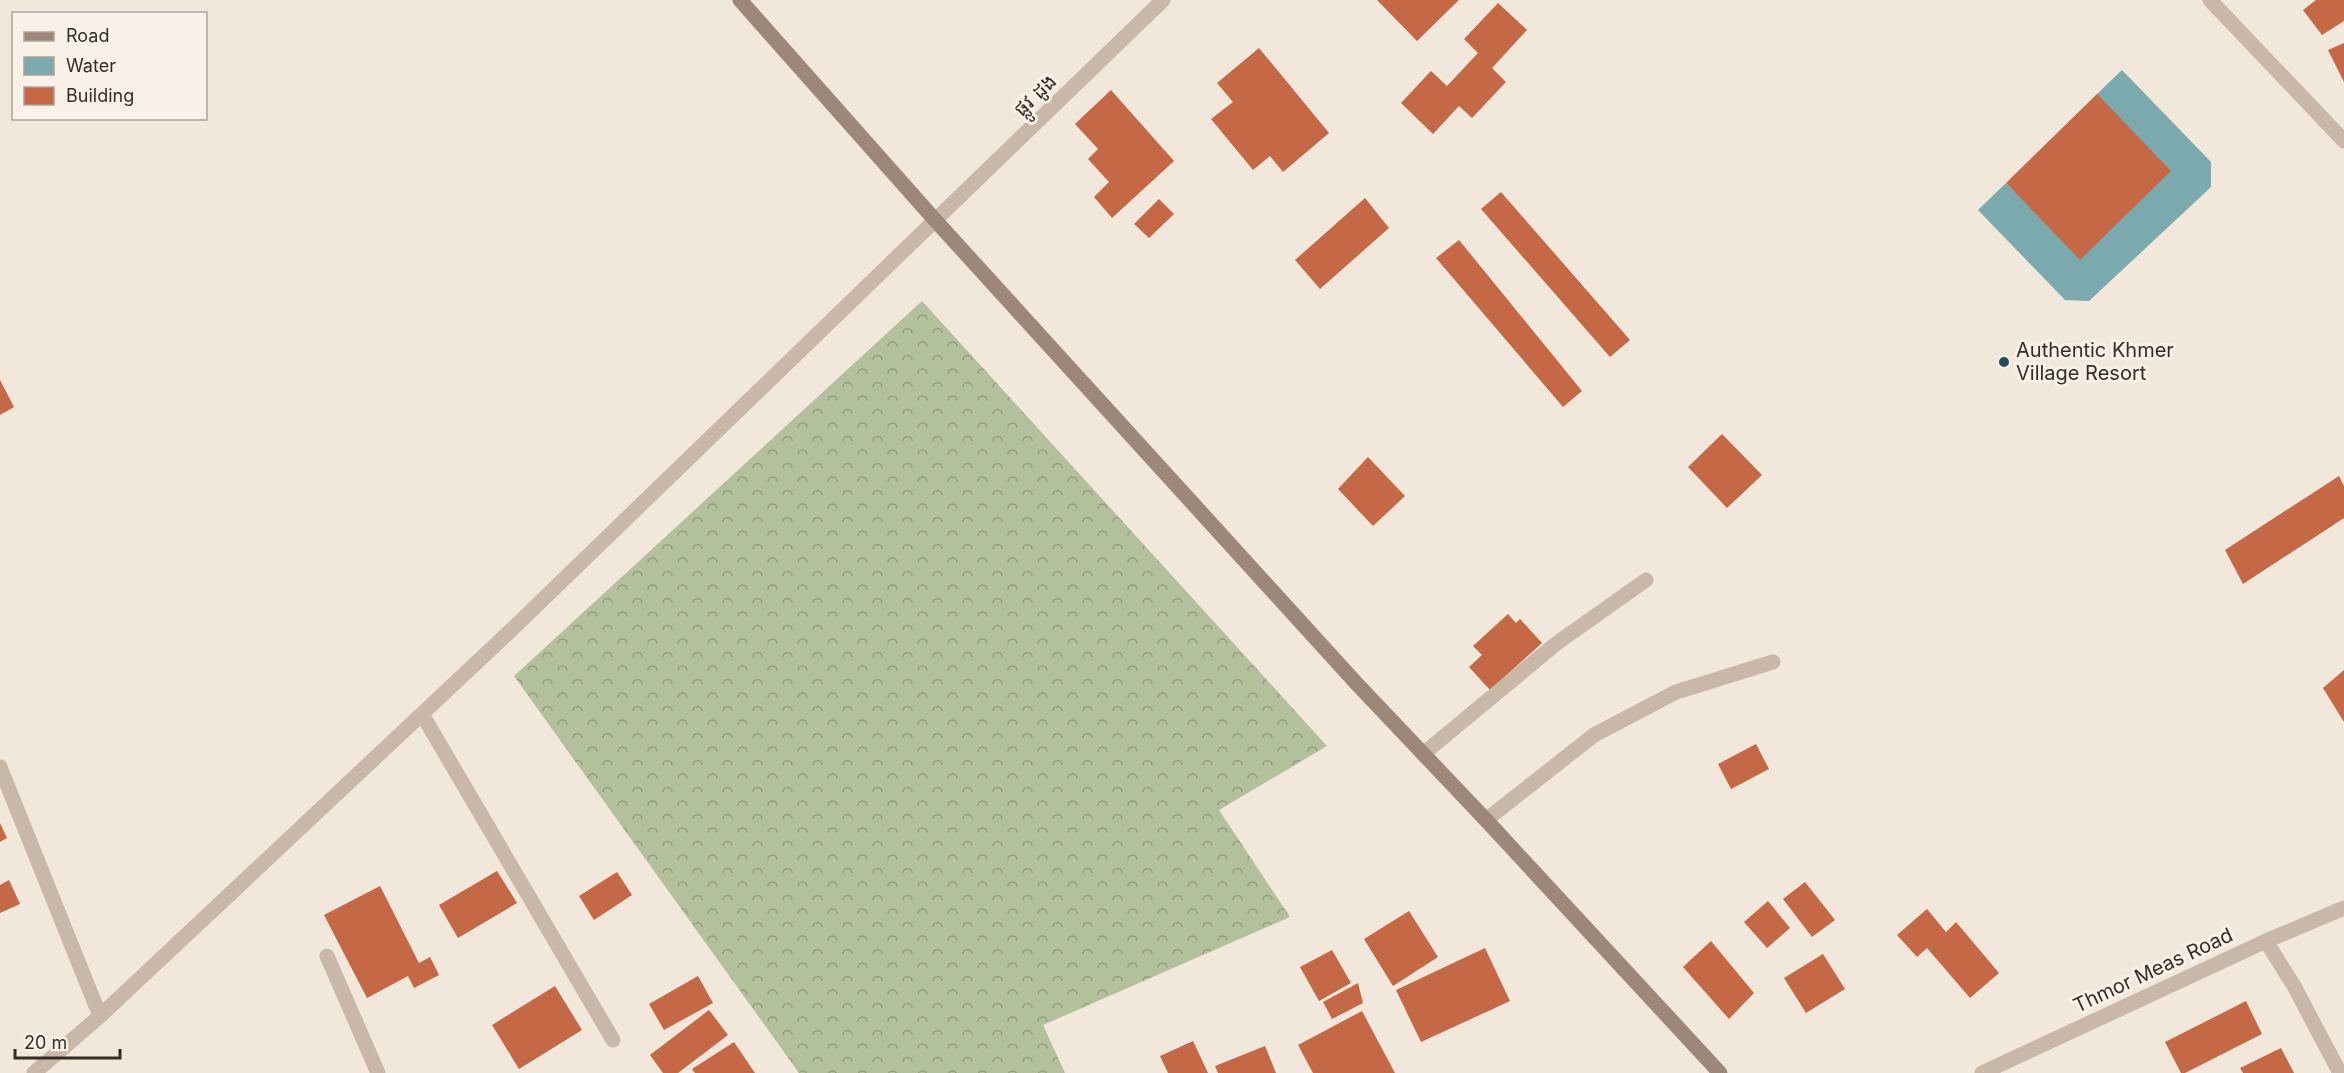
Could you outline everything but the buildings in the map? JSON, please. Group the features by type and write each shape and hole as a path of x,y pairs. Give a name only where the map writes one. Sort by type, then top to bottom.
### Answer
{"street":[{"path":"740,0 936,220 1423,754 1720,1073"},
{"name":"ផ្លូវ ដូង","path":"34,1073 100,1016 506,635 1163,0"},
{"path":"2210,0 2344,141"},
{"path":"1423,754 1557,644 1646,580"},
{"path":"1486,820 1594,735 1676,692 1773,662"},
{"path":"422,714 613,1040"},
{"path":"0,767 100,1016"},
{"name":"Thmor Meas Road","path":"1982,1073 2266,941 2344,908"},
{"path":"2266,941 2294,986 2340,1073"},
{"path":"327,956 378,1073"}],"green space":[{"path":"922,301 1327,746 1219,810 1290,917 1043,1025 1065,1073 799,1073 514,676"}],"water":[{"path":"2122,70 2211,162 2211,187 2089,301 2065,300 1978,210 2006,183 2080,259 2097,94"}],"place":[{"name":"Authentic Khmer Village Resort","path":"2004,362"}]}
